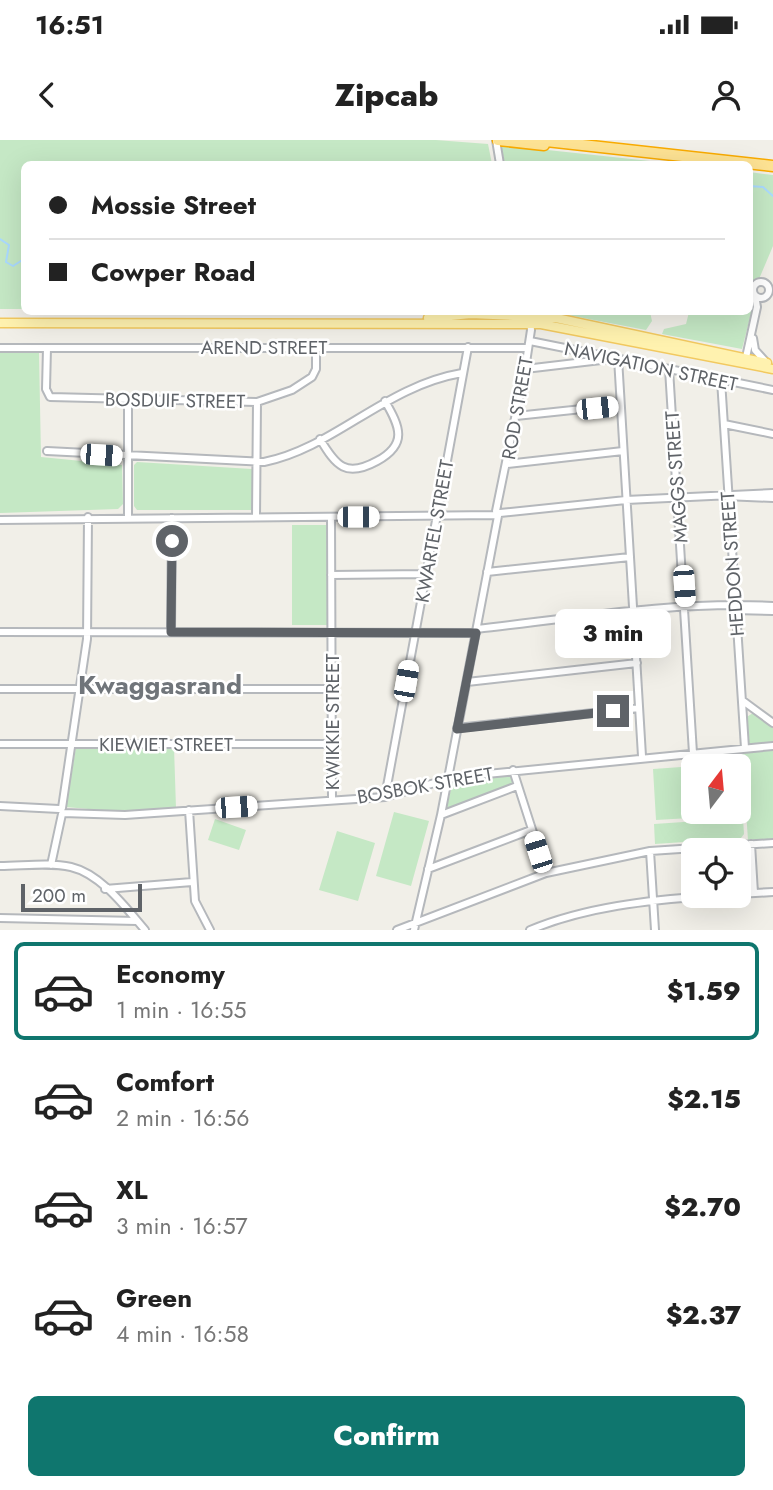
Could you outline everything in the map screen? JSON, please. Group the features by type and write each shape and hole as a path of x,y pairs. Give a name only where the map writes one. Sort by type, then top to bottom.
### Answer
{"highway":[{"path":"497,140 691,161"},
{"path":"537,140 714,161"},
{"path":"753,166 773,168"},
{"path":"753,168 773,168"}],"main road":[{"path":"374,323 460,315"},
{"path":"491,315 530,317 555,325 771,365"},
{"path":"547,315 745,361"},
{"path":"0,323 374,323 551,317"}],"street":[{"path":"497,140 500,161"},
{"path":"745,361 757,307 769,289 763,282 753,287 757,307"},
{"path":"755,296 764,298"},
{"path":"755,315 753,347 771,365"},
{"name":"ROD STREET","path":"415,927 441,815 467,682 525,369 530,317"},
{"name":"AREND STREET","path":"0,348 468,347 529,344"},
{"name":"NAVIGATION STREET","path":"529,344 618,358 773,390"},
{"name":"BOSDUIF STREET","path":"47,348 46,389 50,397 257,402 292,390 312,377 316,369 316,347"},
{"name":"KWARTEL STREET","path":"385,797 468,347"},
{"path":"525,369 618,358 642,756"},
{"name":"MAGGS STREET","path":"669,369 693,752"},
{"path":"47,451 256,463 294,454 403,391 462,373"},
{"name":"HEDDON STREET","path":"721,380 725,497 745,748"},
{"path":"128,400 128,517"},
{"path":"320,439 334,461 352,470 362,468 388,454 396,443 398,428 384,401"},
{"path":"256,517 257,402"},
{"path":"516,416 620,405"},
{"path":"723,424 773,434"},
{"path":"507,464 623,451"},
{"path":"725,497 773,495"},
{"path":"0,520 88,517 480,517 677,496 773,495"},
{"path":"51,866 88,632 88,517"},
{"name":"KWIKKIE STREET","path":"331,517 332,800"},
{"path":"171,632 172,518"},
{"path":"487,572 630,557"},
{"path":"331,575 426,574"},
{"path":"735,608 773,606"},
{"path":"0,632 415,633 476,631 635,612 721,607 773,611"},
{"path":"467,682 637,663"},
{"path":"0,689 332,690"},
{"path":"743,701 773,723"},
{"path":"457,729 639,708"},
{"name":"KIEWIET STREET","path":"0,744 332,744"},
{"name":"BOSBOK STREET","path":"0,806 121,815 385,797 448,780 513,770 773,746"},
{"path":"513,770 546,873"},
{"path":"441,815 517,786"},
{"path":"189,810 192,882 197,906 209,930"},
{"path":"428,869 531,830"},
{"path":"754,893 751,844 773,843"},
{"path":"397,930 415,927 546,873 650,850 681,848"},
{"path":"650,850 655,930"},
{"path":"0,866 51,866 82,871 105,889 145,930"},
{"path":"105,889 192,882"},
{"path":"751,893 773,891"},
{"path":"530,930 559,919 653,900 681,898"},
{"path":"0,918 137,921"}],"green space":[{"path":"0,140 436,140 488,144 491,161 21,161 21,309 0,309"},
{"path":"501,145 650,161 504,161"},
{"path":"753,172 773,175 773,246 759,279 753,280"},
{"path":"568,315 651,315 652,321 646,330"},
{"path":"688,315 751,315 742,349 662,334 664,329 686,324"},
{"path":"0,353 39,353 41,457 122,465 123,504 118,509 0,513"},
{"path":"137,462 252,469 254,510 137,510 134,506 134,465"},
{"path":"292,525 330,525 329,625 292,625"},
{"path":"753,713 773,728 773,744 749,745 745,718"},
{"path":"76,747 174,747 176,808 122,812 66,807"},
{"path":"773,750 773,839 748,838 747,824 751,824 751,754 742,752"},
{"path":"681,767 681,819 656,820 653,769"},
{"path":"511,774 514,783 511,788 454,809 447,807 453,780"},
{"path":"394,812 429,821 411,886 376,876"},
{"path":"215,819 246,830 239,850 208,840"},
{"path":"654,824 743,824 744,834 741,838 681,838 681,842 655,844"},
{"path":"337,831 375,843 358,901 319,890"}],"waterway":[{"path":"753,186 763,187 773,196"},
{"path":"0,239 9,245 6,262 13,266 21,261"}],"district":[{"name":"Kwaggasrand","path":"160,685"}],"route":[{"path":"172,541 171,632 476,633 457,729 613,711"}]}
